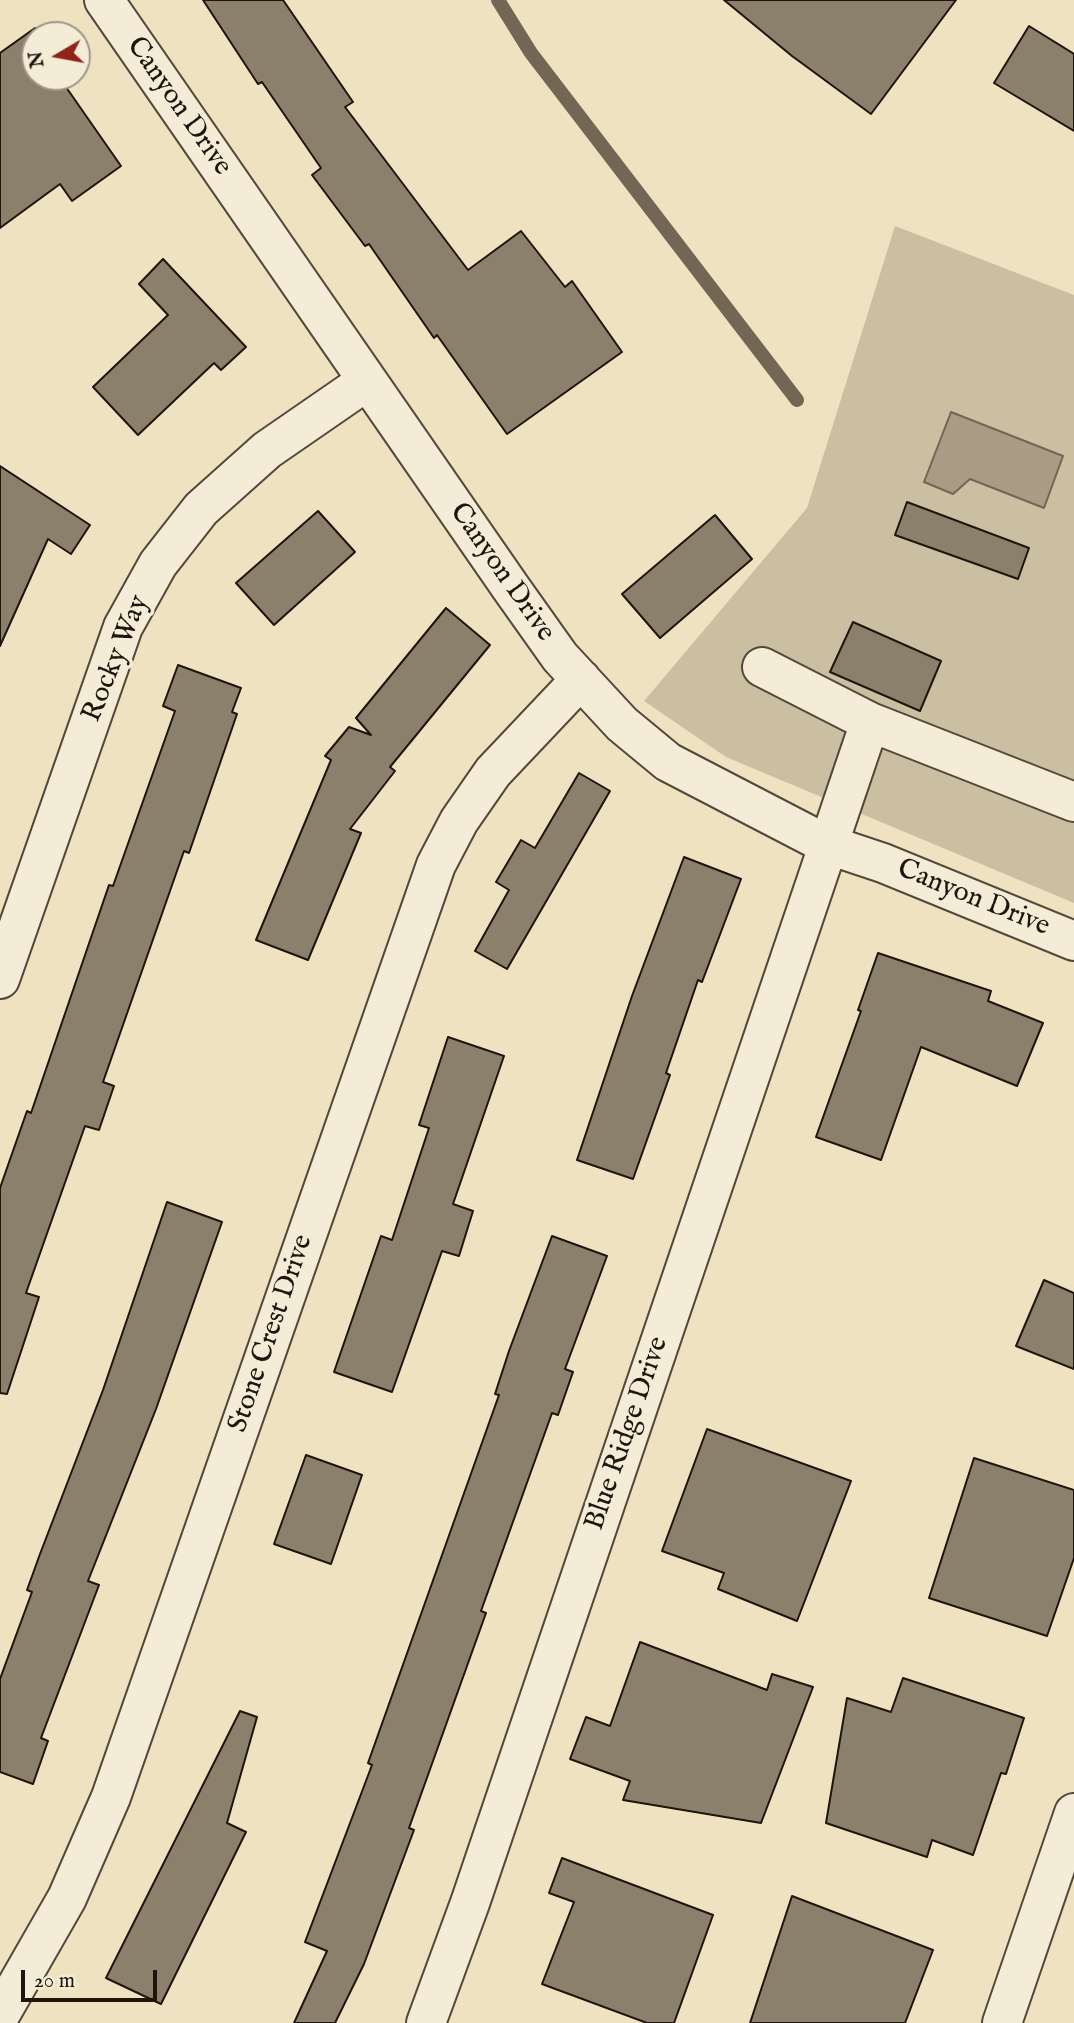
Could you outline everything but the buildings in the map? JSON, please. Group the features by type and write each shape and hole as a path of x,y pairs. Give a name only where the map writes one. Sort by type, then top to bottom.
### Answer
{"street":[{"name":"Canyon Drive","path":"104,0 511,588 561,657 622,724 668,762 826,844 883,863 1074,941"},
{"name":"Rocky Way","path":"0,979 123,627 158,565 201,509 258,458 367,380"},
{"path":"762,667 870,722 1074,802"},
{"name":"Stone Crest Drive","path":"0,2015 67,1898 111,1797 436,864 459,821 493,772 581,679"},
{"name":"Blue Ridge Drive","path":"426,2023 470,1903 826,844 870,722"},
{"path":"1002,2023 1074,1813"}],"shaded area":[{"path":"895,226 1074,295 1074,903 726,757 644,701 807,508"},
{"path":"951,412 1063,456 1044,508 970,479 953,494 924,482"}],"waterway":[{"path":"498,0 531,53 797,400"}]}
